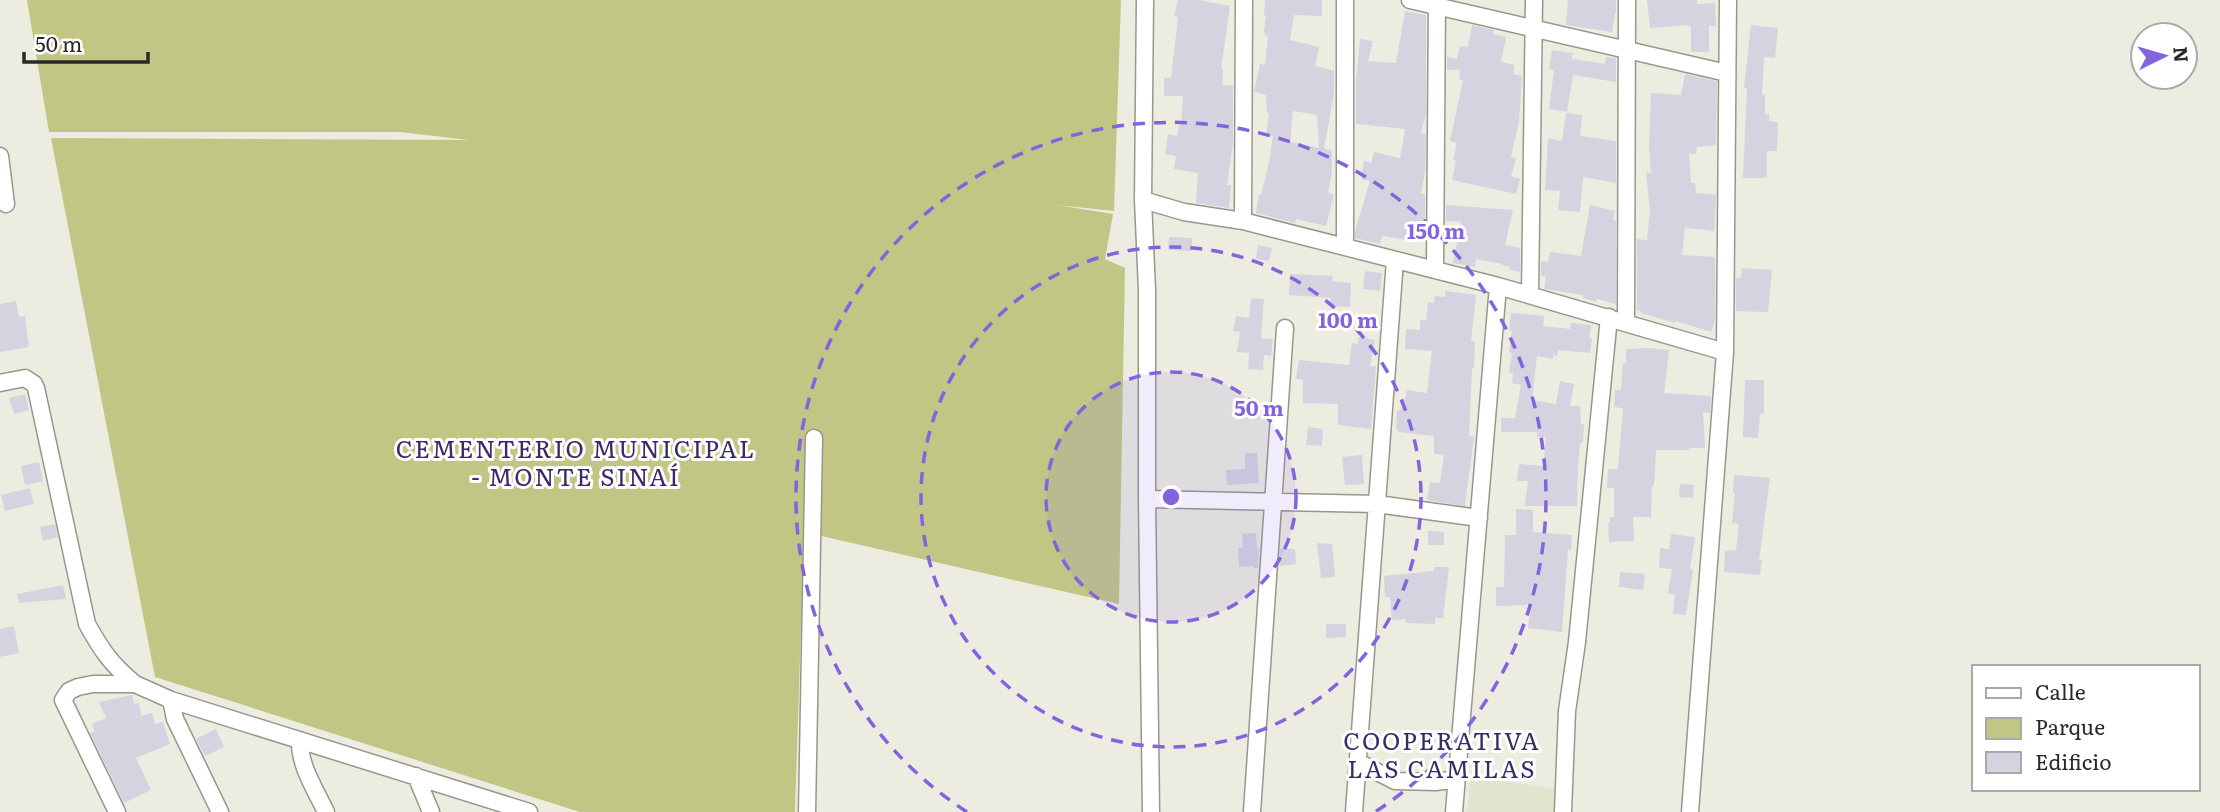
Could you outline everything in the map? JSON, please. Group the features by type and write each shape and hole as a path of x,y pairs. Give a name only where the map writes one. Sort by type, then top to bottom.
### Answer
{"street":[{"path":"1145,0 1143,200 1147,290 1151,812"},
{"path":"1243,221 1244,0"},
{"path":"1345,0 1345,247"},
{"path":"1410,0 1437,3 1727,73"},
{"path":"1530,295 1534,0"},
{"path":"1626,321 1627,0"},
{"path":"1690,812 1725,352 1728,0"},
{"path":"1436,270 1437,3"},
{"path":"0,156 6,204"},
{"path":"1143,200 1184,212 1243,221 1498,286 1626,321 1725,352"},
{"path":"1354,812 1395,260"},
{"path":"1454,812 1498,286"},
{"path":"1563,812 1567,711 1577,642 1609,317"},
{"path":"1252,812 1285,328"},
{"path":"0,383 25,378 36,388 87,624 113,665 135,684 171,700 529,812"},
{"path":"807,812 814,438"},
{"path":"1147,499 1377,504 1479,518"},
{"path":"117,812 63,700 69,691 78,687 93,684 135,684"},
{"path":"171,700 175,719 220,812"},
{"path":"300,740 305,769 326,812"},
{"path":"1358,762 1395,781 1436,782 1457,779"},
{"path":"416,776 431,812"}],"shaded area":[{"path":"1471,775 1556,790 1555,812 1467,812"}],"green space":[{"name":"CEMENTERIO MUNICIPAL - MONTE SINAÍ","path":"27,0 1121,0 1114,211 1057,205 1113,214 1105,259 1125,268 1119,604 804,532 795,812 580,812 155,677 51,138 469,140 400,132 49,132"}],"building":[{"path":"1178,0 1199,0 1230,6 1221,69 1222,85 1233,86 1233,144 1227,185 1231,185 1229,208 1196,203 1198,173 1174,169 1176,156 1165,154 1168,134 1177,136 1181,125 1183,96 1164,96 1164,78 1171,78 1178,17 1174,16"},
{"path":"1265,0 1322,0 1322,16 1294,15 1290,40 1319,47 1315,66 1334,71 1334,93 1324,149 1332,150 1332,173 1328,192 1334,195 1326,226 1296,219 1295,223 1256,213 1273,136 1266,136 1269,113 1266,95 1254,92 1260,64 1265,65 1268,36 1264,31","holes":["1293,111 1317,115 1319,148 1290,142"]},
{"path":"1568,0 1616,0 1612,32 1566,25"},
{"path":"1647,0 1697,0 1697,4 1715,3 1716,26 1709,26 1709,52 1691,52 1691,27 1688,25 1650,28"},
{"path":"1405,11 1426,15 1426,114 1421,133 1426,134 1421,194 1425,194 1425,240 1421,242 1382,236 1380,244 1355,238 1370,181 1361,179 1364,161 1371,163 1374,152 1400,158 1405,129 1356,124 1360,39 1373,41 1368,61 1396,63"},
{"path":"1472,25 1494,30 1493,34 1506,37 1501,62 1515,65 1513,74 1522,76 1519,122 1511,157 1516,158 1511,176 1520,179 1516,194 1452,180 1457,143 1450,141 1463,81 1459,79 1460,70 1447,70 1447,57 1457,59 1460,46 1468,47"},
{"path":"1751,25 1778,28 1775,58 1764,57 1762,95 1765,95 1765,114 1769,114 1769,121 1778,122 1777,151 1767,151 1767,178 1743,178 1747,88 1744,88"},
{"path":"1552,50 1573,53 1572,59 1605,64 1606,57 1616,58 1616,82 1573,75 1567,112 1549,109 1554,70 1549,69"},
{"path":"1685,74 1717,81 1716,145 1697,147 1696,154 1689,154 1691,183 1695,183 1696,193 1716,195 1714,231 1685,228 1682,255 1715,257 1715,320 1711,332 1637,310 1637,239 1647,240 1650,212 1646,173 1651,173 1651,93 1681,95"},
{"path":"1566,113 1582,115 1580,136 1616,141 1616,183 1583,177 1580,212 1558,210 1560,191 1545,190 1548,138 1562,141"},
{"path":"1446,205 1513,210 1505,245 1520,248 1520,272 1502,264 1476,259 1475,267 1453,263 1461,222 1446,221"},
{"path":"1590,205 1615,211 1616,304 1597,299 1596,302 1583,298 1583,295 1544,289 1546,277 1541,276 1541,261 1548,262 1550,252 1581,256"},
{"path":"1169,237 1192,238 1192,251 1168,250"},
{"path":"1258,245 1272,248 1269,261 1256,259"},
{"path":"1742,268 1772,270 1768,312 1736,311 1736,278 1741,278"},
{"path":"1365,271 1382,273 1380,291 1363,289"},
{"path":"1290,274 1333,276 1332,281 1351,283 1350,307 1330,306 1331,298 1289,295"},
{"path":"1445,291 1476,295 1471,341 1475,341 1469,436 1474,437 1465,506 1427,500 1430,482 1440,483 1444,455 1434,454 1434,436 1398,432 1396,429 1397,410 1401,410 1407,390 1427,393 1432,351 1405,349 1406,329 1420,330 1420,320 1426,320 1428,302 1434,303 1435,296 1445,297"},
{"path":"1251,298 1264,299 1261,338 1273,339 1271,356 1264,355 1263,370 1248,369 1249,353 1237,352 1240,332 1233,331 1236,316 1249,318"},
{"path":"16,301 19,317 25,316 29,347 0,352 0,304"},
{"path":"1511,313 1544,316 1543,326 1570,329 1571,323 1591,325 1590,353 1558,350 1553,359 1537,356 1532,400 1556,404 1560,381 1574,384 1570,406 1580,406 1581,424 1584,424 1578,466 1577,506 1525,506 1528,481 1517,481 1519,464 1543,466 1546,437 1537,437 1537,432 1501,432 1501,418 1515,418 1521,385 1512,383 1513,373 1509,373 1512,353 1509,352"},
{"path":"1359,337 1375,340 1370,366 1376,366 1371,429 1338,425 1338,404 1303,403 1303,380 1296,379 1299,360 1349,365 1352,343 1358,344"},
{"path":"1626,349 1669,350 1664,393 1711,396 1710,413 1703,412 1705,448 1656,450 1651,517 1633,517 1634,541 1609,542 1608,523 1610,517 1614,517 1614,488 1607,488 1608,469 1618,469 1623,408 1614,407 1615,390 1621,390"},
{"path":"1745,380 1764,380 1764,414 1760,414 1758,438 1743,437"},
{"path":"25,394 29,410 14,414 9,398"},
{"path":"1308,427 1323,429 1322,446 1306,445"},
{"path":"1245,453 1257,453 1259,483 1227,485 1226,470 1245,469"},
{"path":"1362,455 1364,484 1345,485 1342,457"},
{"path":"39,462 43,481 25,485 21,466"},
{"path":"1734,475 1770,478 1759,560 1762,560 1760,575 1724,572 1725,551 1736,550 1739,524 1732,523"},
{"path":"1680,484 1694,485 1693,498 1679,497"},
{"path":"30,488 34,504 5,511 1,495"},
{"path":"1516,509 1533,510 1533,532 1572,535 1571,550 1568,549 1562,632 1528,628 1531,605 1496,606 1496,587 1504,587 1505,535 1516,535"},
{"path":"55,524 58,537 43,541 40,527"},
{"path":"1428,531 1444,532 1444,545 1428,545"},
{"path":"1256,533 1258,568 1239,567 1238,548 1243,548 1242,534"},
{"path":"1671,534 1695,537 1686,615 1673,614 1675,595 1668,593 1672,569 1659,568 1660,548 1669,549"},
{"path":"1317,543 1332,544 1335,577 1321,578"},
{"path":"1280,549 1295,549 1296,564 1279,566"},
{"path":"1434,567 1449,567 1443,618 1435,618 1435,624 1406,623 1405,619 1392,620 1390,597 1385,597 1384,576 1434,571"},
{"path":"1620,572 1645,574 1643,590 1619,587"},
{"path":"63,585 66,599 19,603 17,594"},
{"path":"1326,624 1346,624 1346,637 1326,638"},
{"path":"14,626 19,653 0,657 0,629"},
{"path":"132,695 134,704 139,703 141,716 152,713 155,724 163,722 170,744 136,758 151,790 124,803 90,733 95,731 92,724 106,718 99,702"},
{"path":"216,729 224,747 205,756 196,739"}],"district":[{"name":"CEMENTERIO MUNICIPAL - MONTE SINAÍ","path":"576,464"},
{"name":"COOPERATIVA LAS CAMILAS","path":"1442,756"}]}
